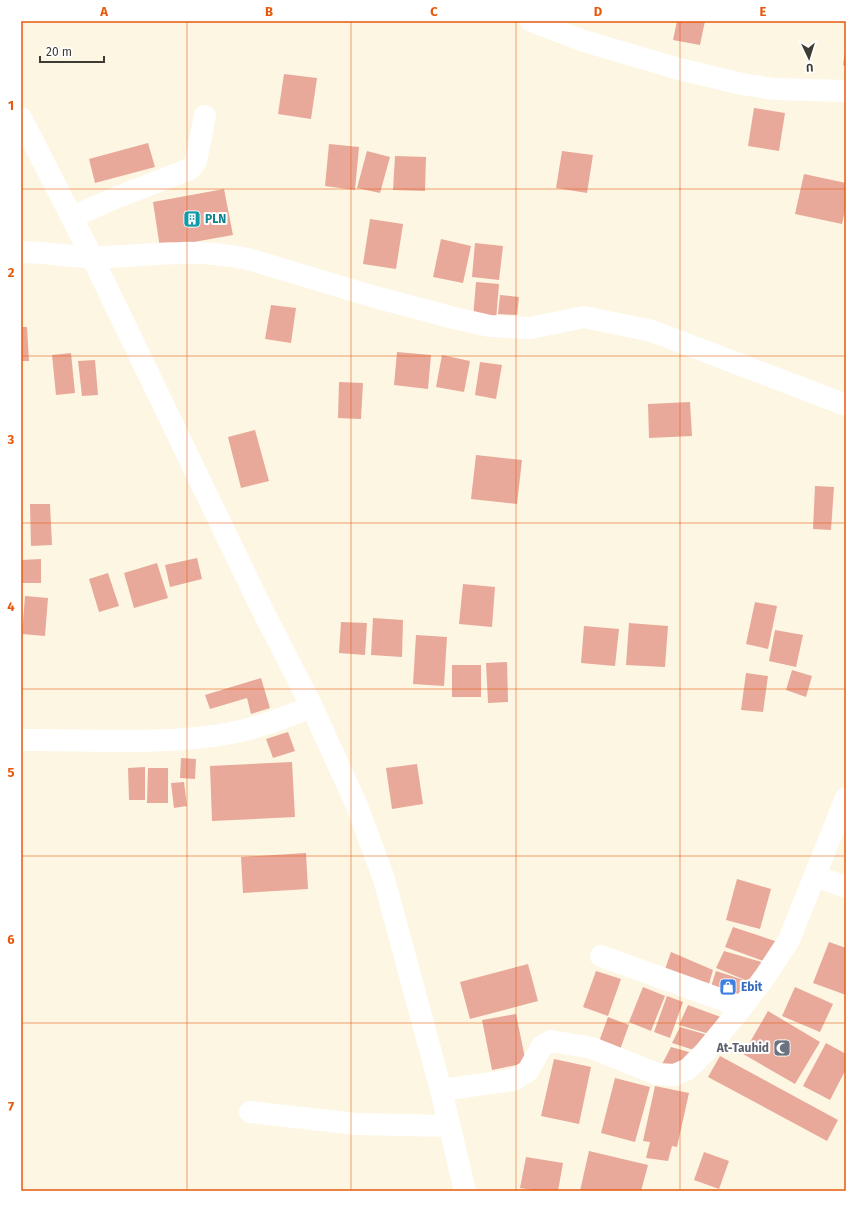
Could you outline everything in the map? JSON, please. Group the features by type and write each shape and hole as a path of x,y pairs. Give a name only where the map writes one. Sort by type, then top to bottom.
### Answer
{"main road":[{"path":"531,21 551,30 590,43 679,69 742,84 774,90 846,91"},
{"path":"72,217 120,196 190,169 196,161 205,116"},
{"path":"21,118 92,257 248,581 312,707 357,806 382,873 442,1090 465,1191"},
{"path":"21,252 92,257 181,252 205,253 248,259 397,303 490,326 530,328 584,318 592,319 652,331 846,405"},
{"path":"21,740 106,742 162,741 198,738 257,727 312,707"},
{"path":"442,1090 513,1080 528,1071 542,1046 551,1041 592,1048 657,1074 675,1075 688,1069 705,1052 742,1007 764,978 789,940 846,798"},
{"path":"814,876 846,887"},
{"path":"601,956 742,1007"},
{"path":"250,1112 357,1124 450,1126"}],"building":[{"path":"677,21 705,21 700,45 673,40"},
{"path":"846,52 846,66 843,65"},
{"path":"284,74 317,78 311,119 278,114"},
{"path":"754,108 785,113 779,151 748,146"},
{"path":"148,143 155,167 95,183 89,159"},
{"path":"329,144 359,147 355,190 325,186"},
{"path":"367,151 390,157 380,193 357,188"},
{"path":"562,151 593,155 587,193 556,188"},
{"path":"395,156 426,157 425,191 393,190"},
{"path":"804,174 846,183 846,206 842,224 795,214"},
{"name":"PLN","path":"224,189 233,235 160,248 153,202"},
{"path":"370,219 403,224 396,269 363,264"},
{"path":"441,239 471,246 463,283 433,277"},
{"path":"475,243 503,246 499,280 472,277"},
{"path":"476,282 499,284 496,320 473,318"},
{"path":"500,295 519,297 517,315 498,314"},
{"path":"271,305 296,308 291,343 265,339"},
{"path":"21,327 27,327 29,361 21,361"},
{"path":"397,352 431,355 428,389 394,385"},
{"path":"71,353 75,393 56,395 52,355"},
{"path":"442,355 470,361 464,392 436,387"},
{"path":"95,360 98,395 82,396 78,361"},
{"path":"480,362 502,365 496,399 475,395"},
{"path":"339,382 363,383 361,419 338,418"},
{"path":"690,402 692,436 649,438 648,404"},
{"path":"255,430 269,481 241,488 228,437"},
{"path":"476,455 522,460 517,504 471,499"},
{"path":"815,486 834,487 831,530 813,529"},
{"path":"30,504 50,504 52,545 31,546"},
{"path":"197,558 202,579 170,587 165,565"},
{"path":"41,559 41,583 21,583 21,560"},
{"path":"157,563 168,598 134,608 124,573"},
{"path":"108,573 119,606 99,612 89,579"},
{"path":"463,584 495,587 492,627 459,624"},
{"path":"25,596 48,598 45,636 22,634"},
{"path":"755,602 777,606 768,649 746,644"},
{"path":"373,618 403,620 402,657 371,655"},
{"path":"341,622 367,623 365,655 339,653"},
{"path":"629,623 668,626 665,667 626,665"},
{"path":"584,626 619,629 615,666 581,663"},
{"path":"775,630 803,635 796,667 769,661"},
{"path":"416,635 447,637 444,686 413,684"},
{"path":"507,662 508,702 488,703 486,663"},
{"path":"452,665 481,665 481,697 452,697"},
{"path":"792,670 812,676 806,697 786,690"},
{"path":"746,673 768,676 763,712 741,710"},
{"path":"261,678 270,708 251,714 247,698 210,709 205,695"},
{"path":"288,732 295,751 273,758 266,739"},
{"path":"181,758 196,759 195,779 180,778"},
{"path":"292,762 295,817 212,821 210,766"},
{"path":"417,764 423,804 392,809 386,768"},
{"path":"145,767 145,800 129,800 128,768"},
{"path":"148,768 168,768 168,803 147,803"},
{"path":"184,782 187,806 174,808 171,783"},
{"path":"306,853 308,889 243,893 241,857"},
{"path":"737,879 771,889 760,929 726,920"},
{"path":"733,927 781,943 769,963 725,947"},
{"path":"829,942 846,948 846,995 813,983"},
{"path":"724,951 768,964 755,984 716,968"},
{"path":"671,952 713,970 707,991 663,975"},
{"path":"528,964 538,1001 470,1019 460,982"},
{"path":"596,971 621,979 608,1016 583,1007"},
{"name":"Ebit","path":"716,971 747,981 740,1003 709,993"},
{"path":"643,987 665,996 651,1031 629,1022"},
{"path":"795,987 833,1004 820,1032 782,1016"},
{"path":"667,996 683,1002 670,1038 654,1032"},
{"path":"688,1005 726,1019 716,1036 679,1025"},
{"name":"At-Tauhid","path":"768,1011 820,1042 795,1084 743,1054"},
{"path":"516,1014 526,1063 492,1070 482,1020"},
{"path":"608,1017 629,1025 618,1055 597,1047"},
{"path":"680,1027 711,1036 700,1052 672,1043"},
{"path":"826,1043 846,1054 846,1069 830,1100 803,1086"},
{"path":"671,1047 696,1054 659,1070"},
{"path":"720,1056 838,1120 827,1141 708,1077"},
{"path":"554,1059 591,1067 579,1124 541,1116"},
{"path":"615,1078 650,1087 635,1142 601,1133"},
{"path":"655,1086 689,1093 677,1147 672,1146 668,1161 646,1158 650,1142 643,1141"},
{"path":"589,1151 648,1165 641,1191 580,1191"},
{"path":"704,1152 729,1161 719,1189 694,1180"},
{"path":"526,1157 563,1163 558,1191 539,1191 520,1188"}],"place":[{"name":"PLN","path":"192,219"},
{"name":"Ebit","path":"728,987"},
{"name":"At-Tauhid","path":"782,1048"}]}
